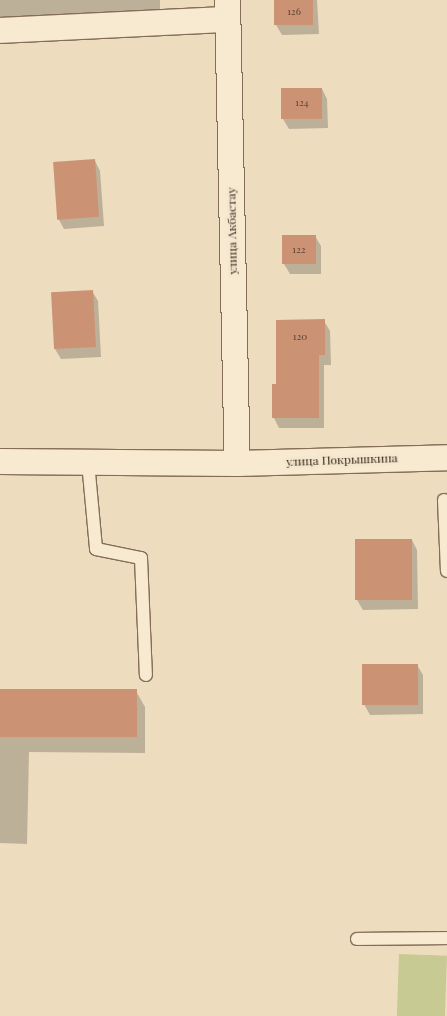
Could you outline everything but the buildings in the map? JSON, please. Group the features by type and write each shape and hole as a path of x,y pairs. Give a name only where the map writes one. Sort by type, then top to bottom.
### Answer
{"street":[{"path":"0,30 227,10"},
{"name":"улица Акбастау","path":"227,10 236,463"},
{"name":"улица Покрышкина","path":"0,461 236,463 447,457"}],"lane":[{"path":"88,462 96,549 140,558 146,675"},
{"path":"444,500 447,571"},
{"path":"357,939 447,938"}],"green space":[{"path":"399,954 447,956 445,1016 397,1016"}]}
